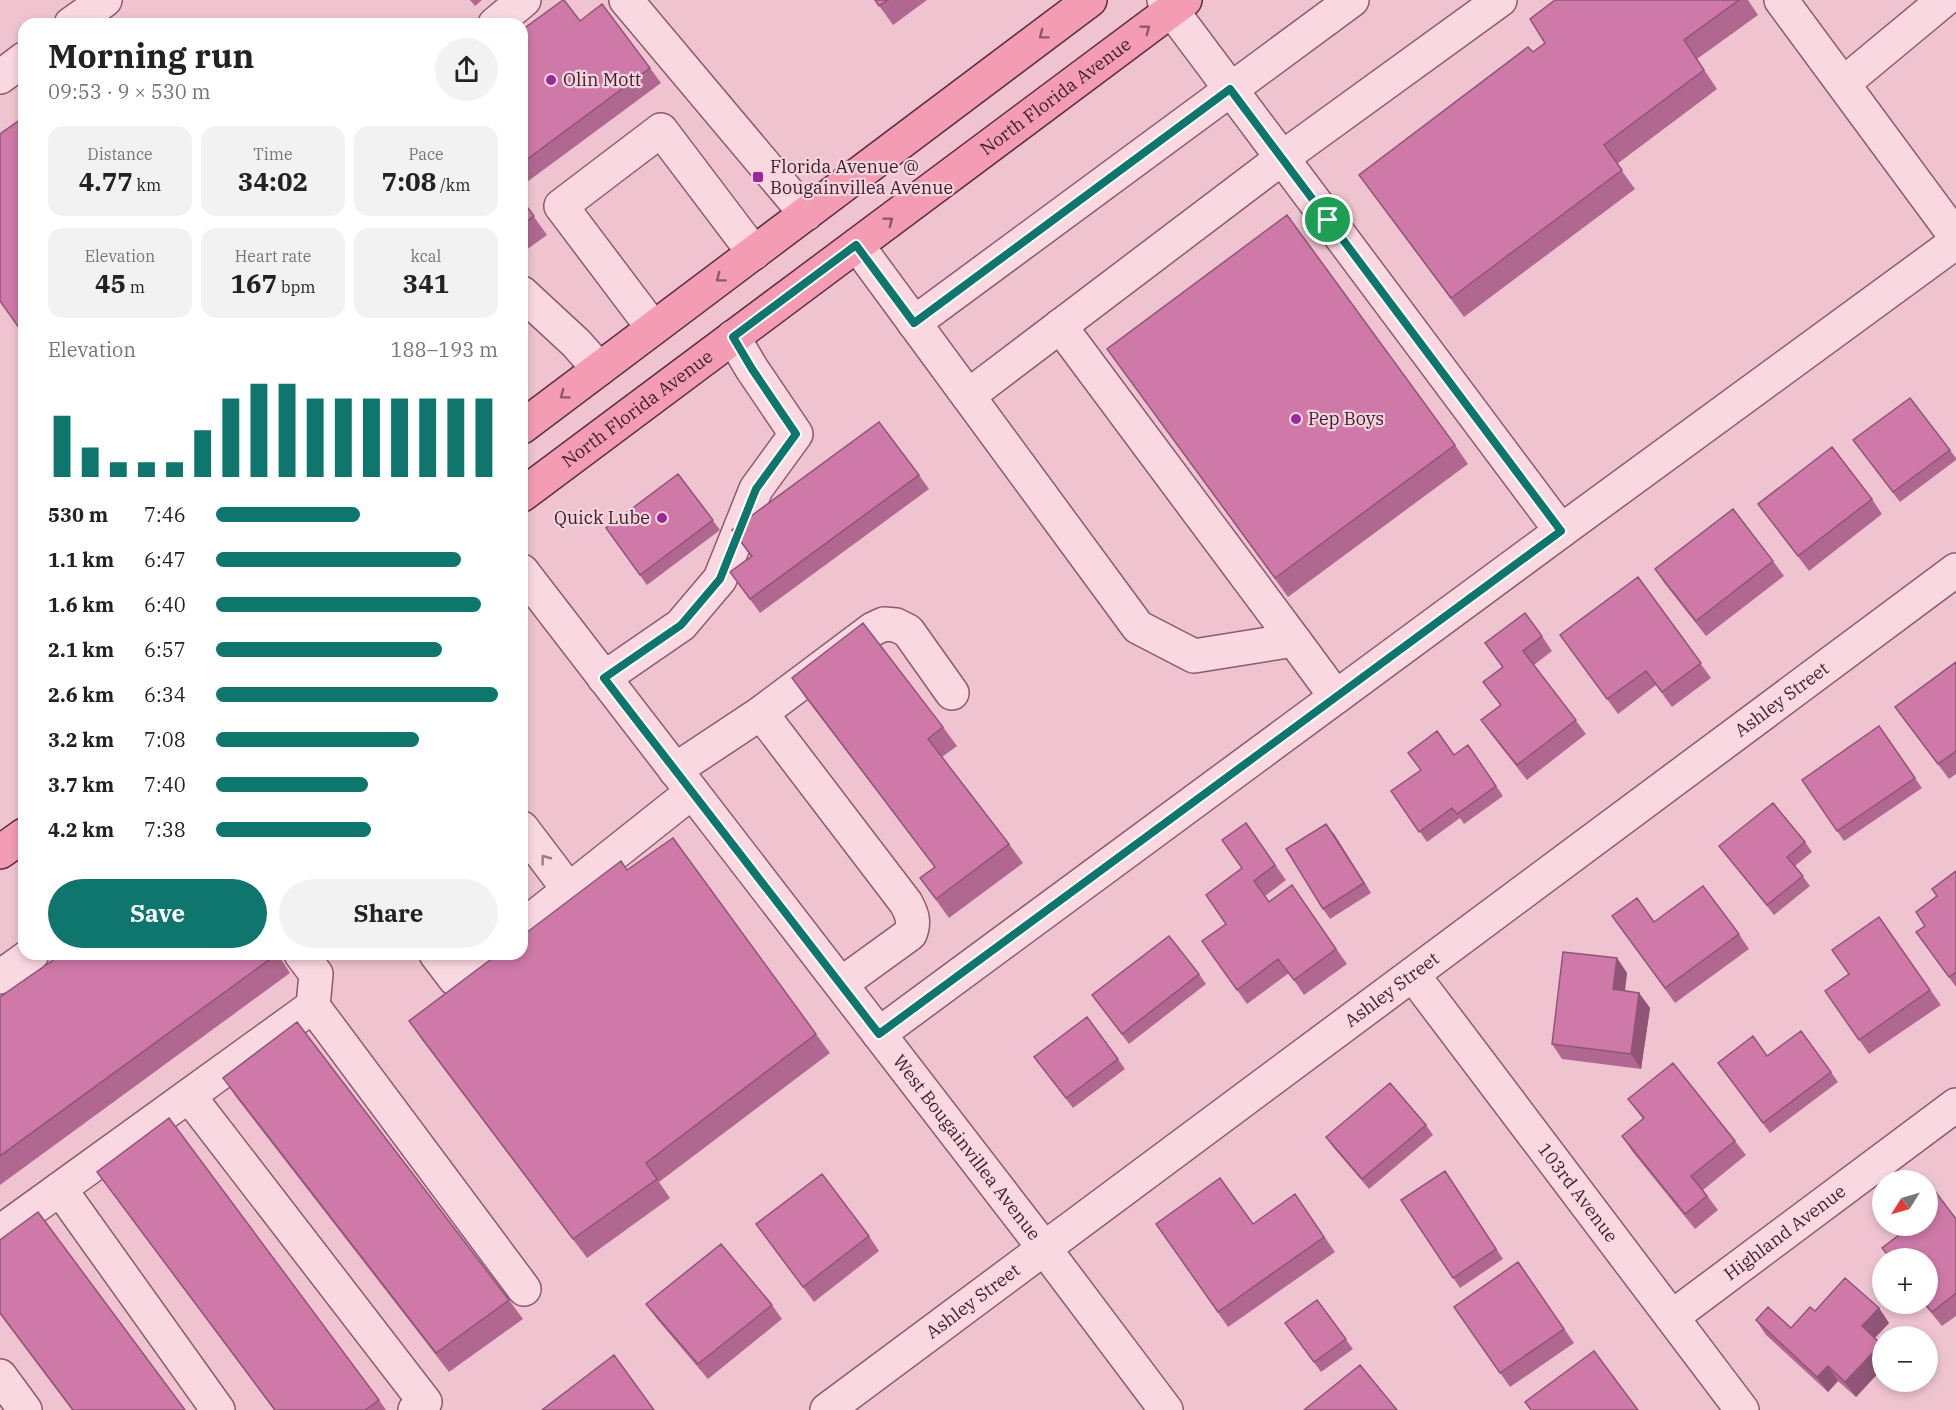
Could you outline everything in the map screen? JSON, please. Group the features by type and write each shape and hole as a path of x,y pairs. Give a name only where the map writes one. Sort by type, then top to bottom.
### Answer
{"main road":[{"path":"528,422 1090,0"},
{"name":"North Florida Avenue","path":"528,491 856,245 1173,3"},
{"path":"0,852 18,839"}],"street":[{"path":"502,18 524,0"},
{"path":"626,0 806,214"},
{"path":"914,323 1352,0"},
{"path":"968,396 1282,158 1500,0"},
{"path":"1781,0 1956,237"},
{"path":"1844,83 1944,0"},
{"path":"1173,3 1230,89 1561,531"},
{"path":"82,18 103,7"},
{"path":"0,77 18,64"},
{"path":"653,328 561,206 661,130 754,253"},
{"path":"879,1034 1956,242"},
{"path":"856,245 1138,627 1194,656 1294,640"},
{"path":"528,299 576,343 598,369"},
{"path":"1060,326 1336,697"},
{"path":"604,678 681,625 720,579 756,489 796,434 733,337"},
{"name":"Ashley Street","path":"827,1410 1956,570"},
{"name":"West Bougainvillea Avenue","path":"528,579 1044,1248 1166,1410"},
{"path":"528,922 569,890 684,781 761,713 873,629 884,624 896,625 909,631 952,693"},
{"path":"761,713 906,903 912,914 914,926 910,934 841,984"},
{"path":"528,836 569,890"},
{"path":"0,977 24,960"},
{"path":"306,960 316,974 314,1006 524,1289"},
{"path":"440,960 455,980 480,960"},
{"name":"103rd Avenue","path":"1413,975 1742,1410"},
{"path":"0,1232 314,1006"},
{"path":"189,1096 425,1402 415,1410"},
{"name":"Highland Avenue","path":"1672,1317 1956,1105"},
{"path":"60,1189 218,1410"},
{"path":"0,1376 25,1410"}],"building":[{"path":"563,0 580,21 602,4 650,68 528,159 528,26"},
{"path":"875,0 888,0 879,6"},
{"path":"1555,0 1739,0 1684,40 1704,70 1604,145 1622,170 1451,298 1359,175 1528,47 1533,52 1545,43 1530,19"},
{"path":"18,121 18,326 0,301 0,134"},
{"path":"528,208 534,216 528,220"},
{"name":"Pep Boys","path":"1287,215 1455,445 1275,578 1107,349"},
{"path":"1910,398 1950,450 1893,492 1853,440"},
{"path":"879,422 919,475 750,599 730,572 752,556 732,530"},
{"path":"1832,447 1872,499 1798,556 1758,504"},
{"path":"678,474 713,520 640,575 606,528"},
{"path":"1733,509 1773,561 1696,621 1655,569"},
{"path":"1638,577 1701,663 1662,692 1646,671 1607,699 1560,635"},
{"path":"1525,613 1542,636 1523,651 1576,720 1517,765 1481,720 1501,705 1483,682 1503,667 1485,643"},
{"path":"863,623 943,727 928,739 1009,844 936,899 920,878 935,867 792,678"},
{"path":"1956,662 1956,751 1938,764 1895,707"},
{"path":"1879,726 1915,778 1837,831 1802,780"},
{"path":"1437,731 1454,755 1468,745 1496,786 1457,814 1452,808 1419,832 1391,791 1421,770 1408,753"},
{"path":"1773,803 1805,842 1787,857 1803,876 1767,905 1719,846"},
{"path":"1246,823 1275,865 1254,881 1269,902 1292,885 1336,949 1294,980 1278,959 1237,990 1202,941 1226,924 1206,895 1242,868 1222,840"},
{"path":"1326,824 1364,883 1323,909 1286,849"},
{"path":"673,838 816,1034 646,1163 657,1179 573,1239 409,1021 490,960 528,960 528,931 621,861 627,870"},
{"path":"1956,871 1956,972 1949,977 1916,932 1925,926 1916,912 1937,896 1932,889"},
{"path":"1703,886 1739,934 1665,988 1612,916 1637,898 1654,922"},
{"path":"1879,917 1930,990 1859,1040 1825,991 1849,974 1832,950"},
{"path":"1169,936 1199,974 1122,1034 1092,995"},
{"path":"1563,952 1617,958 1613,989 1639,993 1631,1054 1552,1044"},
{"path":"53,960 269,960 0,1156 0,997"},
{"path":"1087,1017 1118,1059 1066,1098 1034,1057"},
{"path":"297,1022 509,1300 436,1353 223,1078"},
{"path":"1801,1031 1831,1072 1763,1123 1718,1063 1753,1036 1767,1056"},
{"path":"1673,1063 1735,1141 1691,1176 1707,1196 1685,1214 1622,1136 1644,1118 1628,1099"},
{"path":"1390,1083 1426,1125 1362,1179 1326,1137"},
{"path":"169,1118 379,1400 365,1410 275,1410 97,1172"},
{"path":"1445,1171 1496,1249 1453,1278 1401,1200"},
{"path":"822,1174 869,1236 803,1287 756,1224"},
{"path":"1220,1178 1253,1224 1295,1194 1324,1237 1218,1312 1156,1224"},
{"path":"1938,1195 1956,1219 1956,1293 1938,1307 1938,1248 1882,1248 1898,1236 1938,1236"},
{"path":"38,1212 185,1410 73,1410 0,1313 0,1240"},
{"path":"721,1244 772,1305 698,1364 646,1304"},
{"path":"1518,1262 1564,1329 1500,1373 1454,1307"},
{"path":"1845,1278 1872,1302 1873,1314 1862,1326 1872,1335 1872,1354 1845,1382 1828,1366 1817,1377 1756,1320 1768,1307 1791,1328 1810,1307 1815,1311"},
{"path":"1317,1300 1346,1339 1314,1362 1285,1323"},
{"path":"1594,1351 1638,1410 1531,1410 1525,1402"},
{"path":"614,1355 654,1410 542,1410"},
{"path":"1360,1365 1397,1410 1304,1410"}],"place":[{"name":"Olin Mott","path":"551,80"},
{"name":"Florida Avenue @ Bougainvillea Avenue","path":"758,177"},
{"name":"Pep Boys","path":"1296,419"},
{"name":"Quick Lube","path":"662,518"}],"route":[{"path":"1230,89 1328,220 1561,531 879,1034 604,678 681,625 720,579 756,489 796,434 733,337 856,245 914,323 1230,89"}]}
